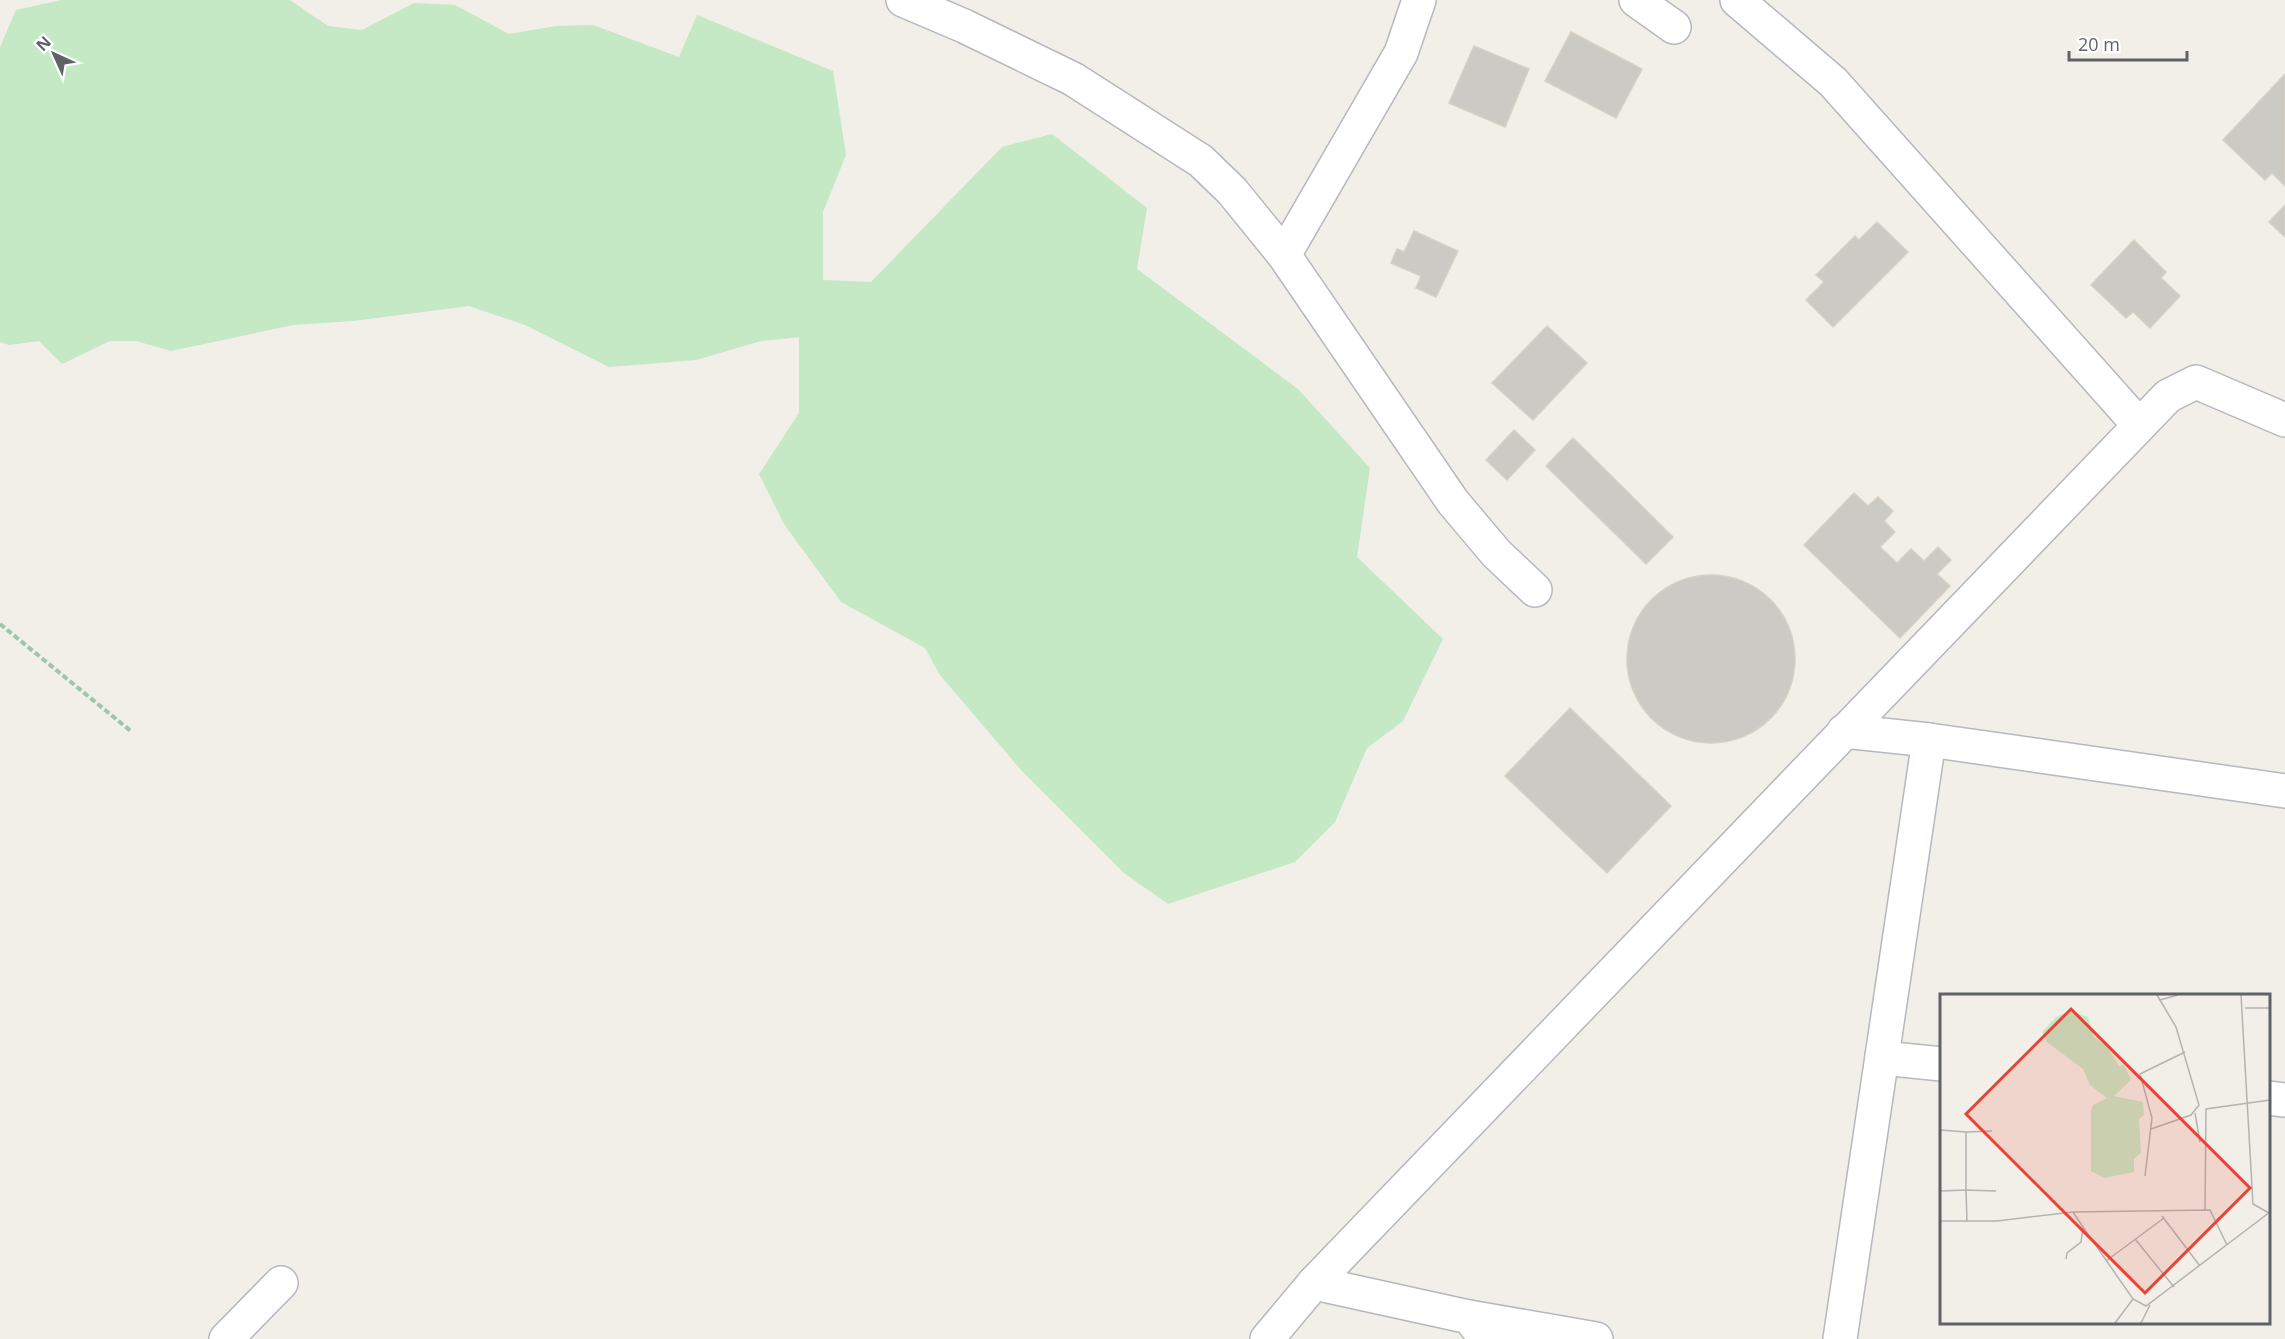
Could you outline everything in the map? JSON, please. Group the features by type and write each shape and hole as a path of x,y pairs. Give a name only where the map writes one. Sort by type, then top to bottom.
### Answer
{"street":[{"path":"903,0 964,26 1073,79 1201,160 1232,191 1284,255 1453,502 1496,554 1535,590"},
{"path":"1284,255 1401,53 1419,0"},
{"path":"1636,0 1674,27"},
{"path":"1737,0 1833,82 2139,425"},
{"path":"1267,1339 1314,1282 2168,396 2196,382 2285,420"},
{"path":"1844,732 1929,740 2285,791"},
{"path":"1840,1339 1929,740"},
{"path":"1882,1058 1940,1064"},
{"path":"2270,1098 2285,1100"},
{"path":"1314,1282 1477,1328 1596,1339"},
{"path":"226,1339 281,1283"}],"path":[{"path":"0,624 132,732"}],"green space":[{"path":"61,0 290,0 328,26 362,30 414,3 455,5 509,34 556,26 593,25 679,57 697,15 833,71 846,155 823,212 823,280 871,282 1002,147 1052,134 1147,208 1137,269 1298,389 1370,468 1357,557 1443,639 1403,721 1367,748 1335,822 1295,862 1168,904 1124,873 1021,770 940,675 925,648 841,602 784,524 759,474 799,413 799,337 761,341 696,360 609,367 525,325 469,306 353,321 293,325 171,351 136,341 110,341 62,364 39,341 9,345 0,342 0,47 16,10"}],"building":[{"path":"1571,32 1642,69 1616,118 1545,81"},
{"path":"1474,46 1529,69 1505,127 1449,103"},
{"path":"2285,74 2285,186 2272,173 2265,180 2223,140"},
{"path":"2285,205 2285,237 2269,222"},
{"path":"1877,222 1908,252 1833,327 1806,300 1824,282 1816,275 1855,236 1859,240"},
{"path":"1414,231 1458,251 1436,297 1416,288 1421,276 1391,263 1397,249 1404,252"},
{"path":"2134,240 2166,272 2161,278 2180,296 2150,328 2133,312 2126,318 2091,285"},
{"path":"1547,326 1587,363 1533,420 1492,383"},
{"path":"1514,430 1535,450 1507,480 1486,460"},
{"path":"1573,438 1673,537 1646,564 1546,466"},
{"path":"1854,493 1868,506 1878,497 1893,511 1884,521 1895,532 1880,547 1897,563 1911,549 1924,561 1938,547 1951,560 1937,574 1950,586 1900,638 1804,545"},
{"path":"1711,575 1727,576 1743,581 1771,599 1789,627 1794,643 1794,675 1789,691 1771,719 1743,737 1727,742 1711,743 1695,742 1679,737 1651,719 1633,691 1628,675 1627,659 1628,643 1633,627 1651,599 1679,581 1695,576"},
{"path":"1570,708 1671,806 1607,873 1505,776"}]}
